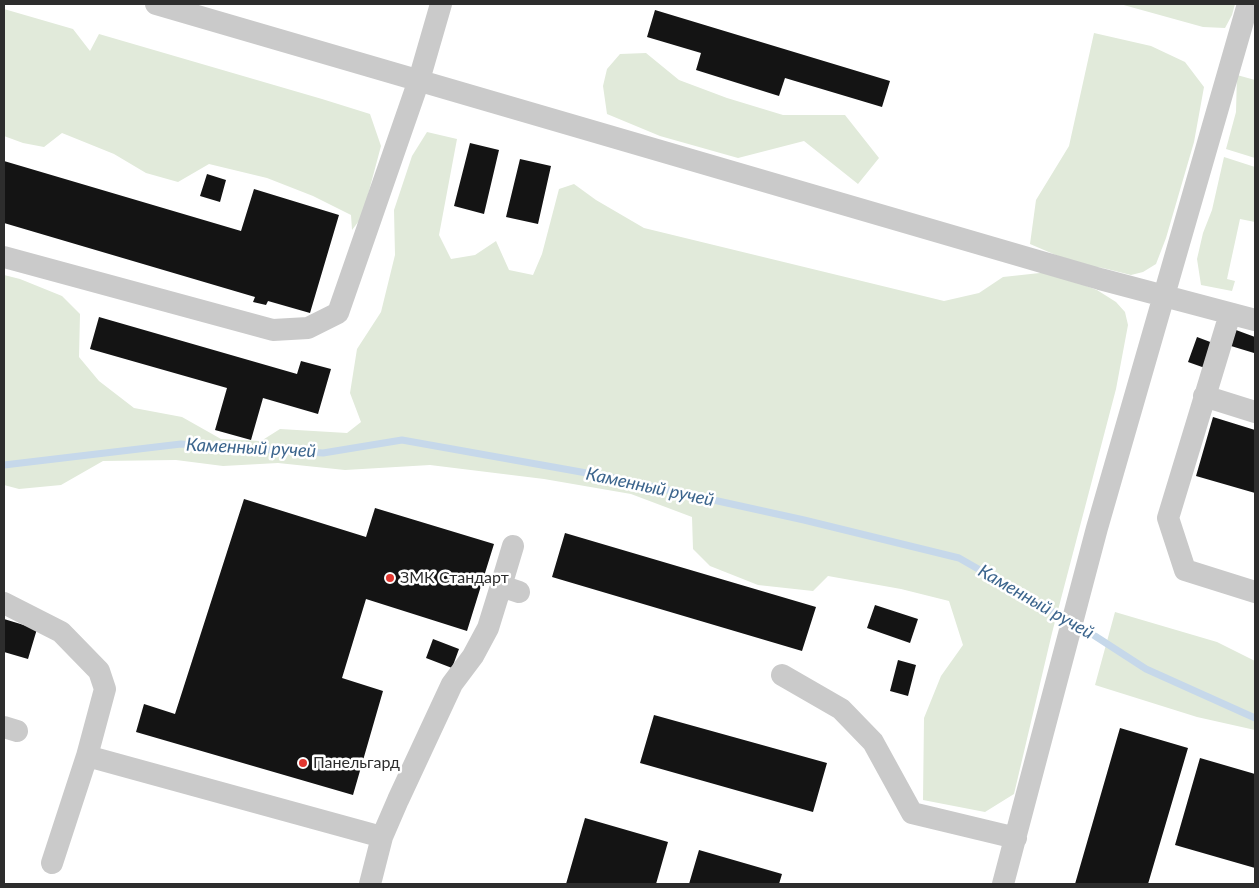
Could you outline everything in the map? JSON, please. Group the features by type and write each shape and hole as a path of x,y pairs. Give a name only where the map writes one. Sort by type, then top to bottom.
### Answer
{"lane":[{"path":"156,4 1164,296 1255,320"},
{"path":"4,257 273,330 308,328 338,313 419,80 441,4"},
{"path":"1003,884 1084,578 1248,4"},
{"path":"1230,314 1168,518 1185,570 1255,592"},
{"path":"1204,396 1255,412"},
{"path":"370,884 382,837 452,684 473,656 510,589 513,546"},
{"path":"4,603 61,632 99,670 105,689 87,756 52,863"},
{"path":"782,675 841,709 873,742 912,813 1016,838"},
{"path":"87,756 382,837"}],"green space":[{"path":"1120,4 1235,4 1225,28 1203,27"},
{"path":"4,9 73,29 90,51 99,34 370,114 381,146 362,217 352,230 351,215 313,196 267,178 209,164 178,182 146,173 114,154 62,133 44,147 23,143 4,136"},
{"path":"1094,33 1151,46 1185,62 1204,87 1194,142 1166,238 1156,264 1143,272 1131,275 1103,268 1079,265 1030,244 1036,200 1069,146"},
{"path":"646,53 679,80 727,98 783,115 845,115 879,158 858,184 804,141 738,158 660,136 607,114 603,86 607,69 620,54"},
{"path":"1237,75 1255,80 1255,158 1226,149 1236,112"},
{"path":"427,132 457,139 439,235 451,259 475,255 496,241 509,270 533,275 542,254 559,189 574,184 596,200 644,228 944,301 979,293 1003,277 1049,272 1097,290 1116,302 1125,312 1128,325 1116,389 1052,633 1014,794 985,812 923,800 924,718 941,676 963,645 949,601 901,589 828,576 813,591 758,585 710,566 693,549 692,517 631,494 544,479 430,465 345,470 278,463 223,466 176,460 103,461 61,485 19,489 4,485 4,275 20,279 62,296 80,314 79,357 99,381 134,408 182,417 221,439 261,441 280,429 347,433 361,422 350,393 357,349 381,312 395,255 394,210 412,156"},
{"path":"1224,157 1255,167 1255,222 1240,219 1227,279 1235,281 1232,291 1201,285 1197,259 1203,233 1212,210"},
{"path":"1115,612 1217,642 1255,661 1255,730 1197,717 1095,685"}],"building":[{"path":"655,10 890,81 882,107 785,78 779,96 696,70 701,53 647,37"},
{"path":"470,143 499,150 484,214 454,206"},
{"path":"520,159 551,166 538,224 506,217"},
{"path":"4,161 241,231 254,189 339,215 310,313 268,301 266,305 253,302 255,297 4,223"},
{"path":"207,174 226,180 220,202 200,196"},
{"path":"99,317 297,374 301,361 331,369 318,414 263,398 251,440 215,430 227,388 90,349"},
{"path":"1236,330 1255,337 1254,353 1231,346"},
{"path":"1197,337 1213,343 1205,368 1188,362"},
{"path":"1213,417 1255,430 1255,493 1196,476"},
{"path":"244,499 366,537 375,508 494,544 467,631 366,599 342,678 383,691 353,795 136,732 144,704 175,714"},
{"path":"565,533 816,607 802,651 552,577"},
{"path":"875,605 918,619 910,643 867,628"},
{"path":"4,619 37,629 28,659 4,652"},
{"path":"433,639 459,649 452,668 426,658"},
{"path":"898,660 916,665 908,696 890,691"},
{"path":"654,715 827,763 813,812 640,763"},
{"path":"1120,728 1188,748 1148,884 1075,884"},
{"path":"1200,758 1255,774 1255,868 1175,845"},
{"path":"585,818 668,842 656,884 566,884"},
{"path":"699,850 782,874 779,884 689,884"}],"waterway":[{"name":"Каменный ручей","path":"4,465 181,444 323,453 402,440 609,477 804,520 959,558 1095,636 1146,669 1255,718"}],"place":[{"name":"ЗМК Стандарт","path":"390,578"},
{"name":"Панельгард","path":"303,763"}]}
